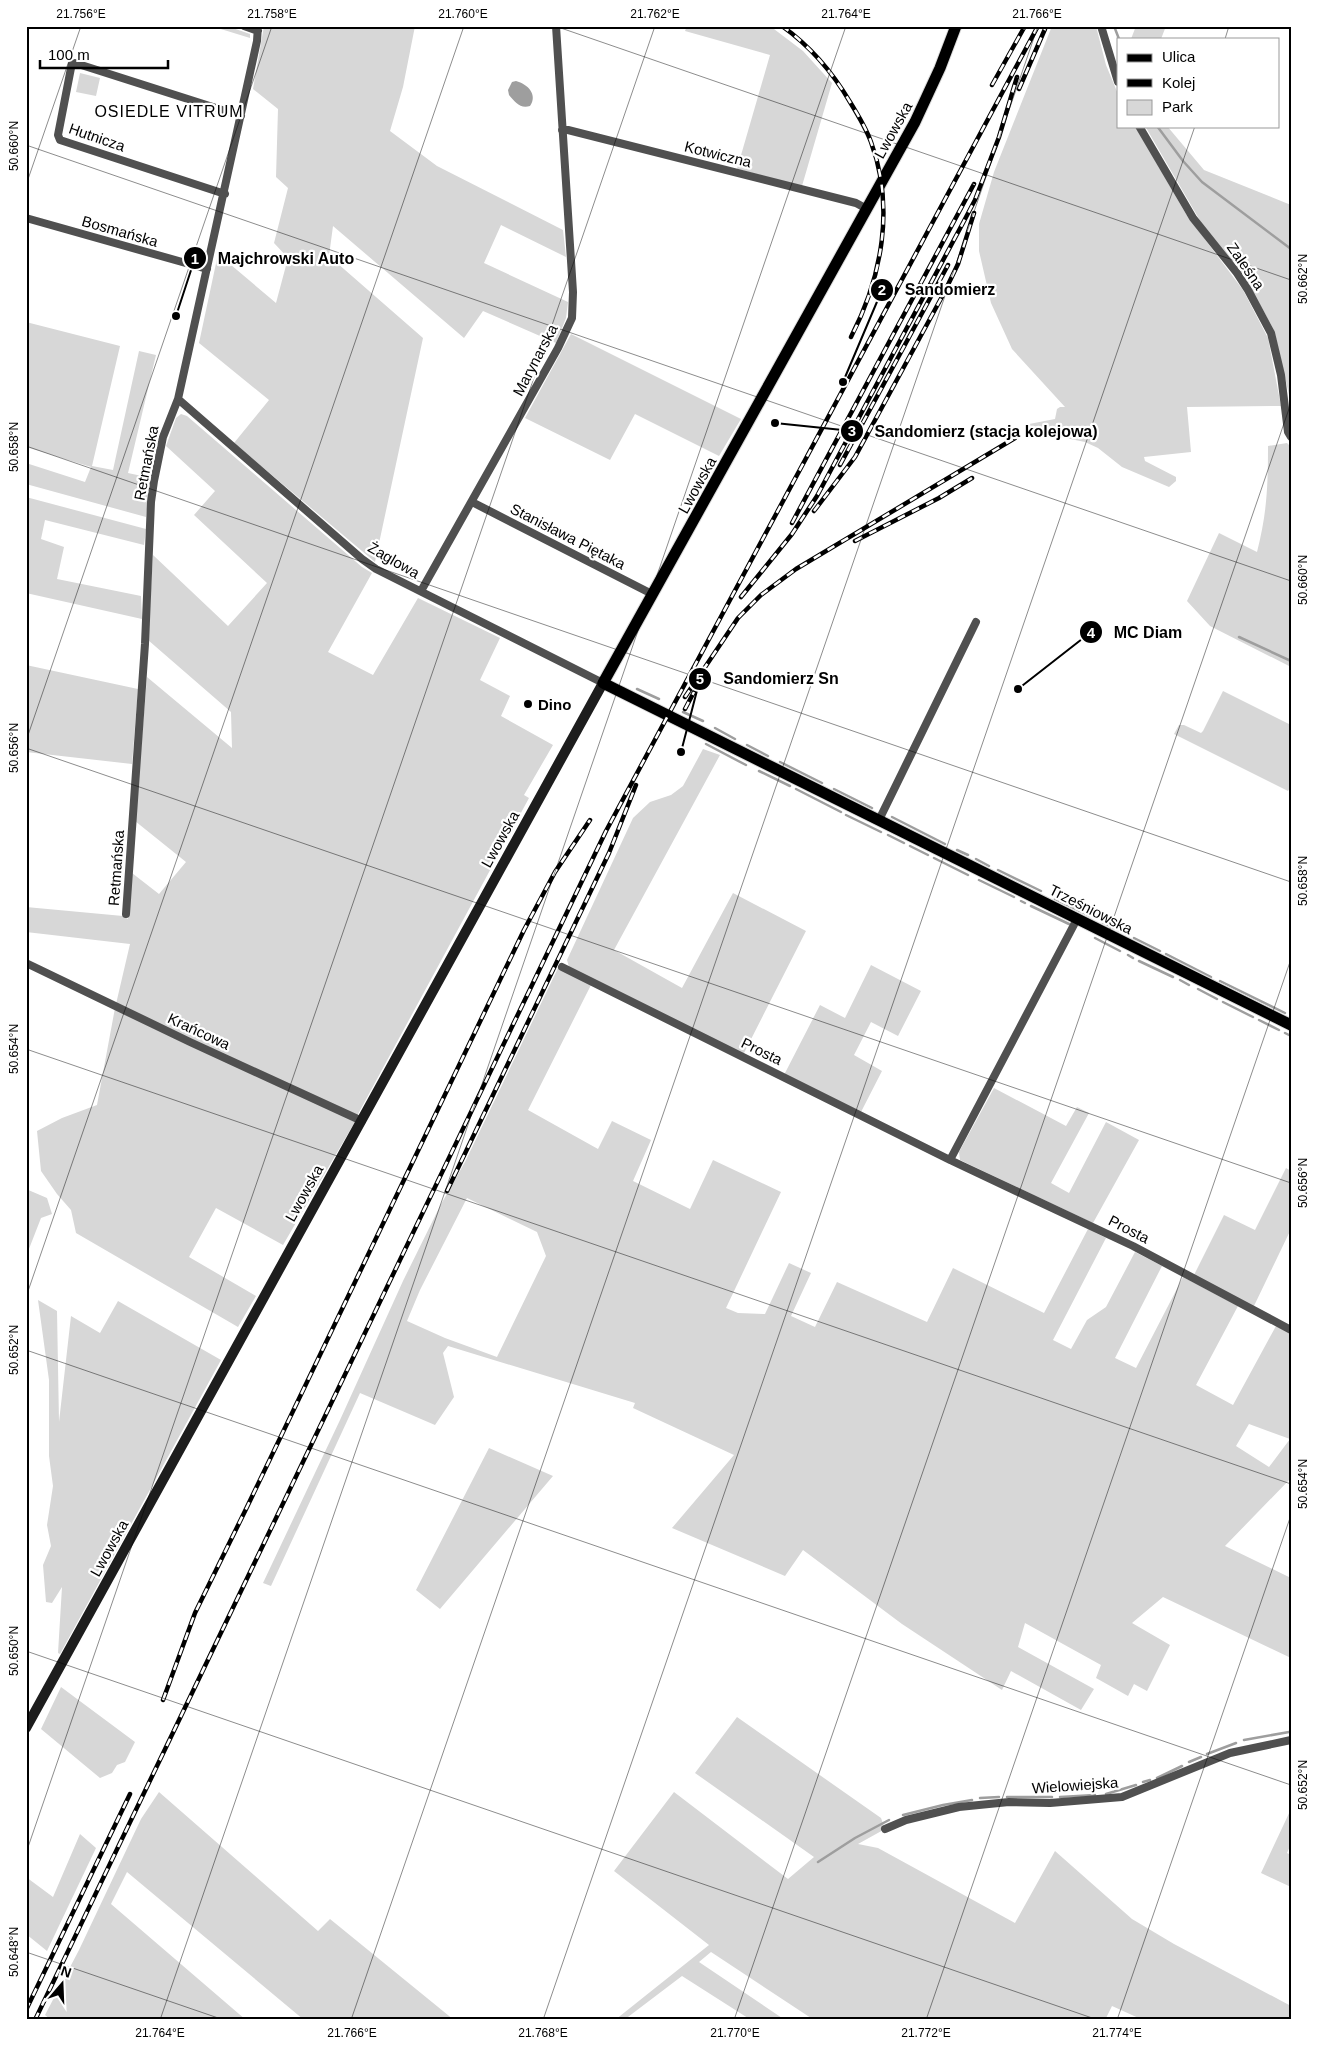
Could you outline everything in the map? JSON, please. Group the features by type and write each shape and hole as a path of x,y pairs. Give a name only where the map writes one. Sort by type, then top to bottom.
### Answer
{"main road":[{"name":"Lwowska","path":"26,1728 652,594 920,113 940,68 955,27"},
{"name":"Trześniowska","path":"603,683 1291,1025"}],"street":[{"path":"244,26 258,29"},
{"name":"Marynarska","path":"421,591 558,348 572,318 573,292 556,26"},
{"path":"1101,26 1117,79"},
{"name":"Retmańska","path":"126,914 145,644 151,502 163,437 178,399 225,194 258,29"},
{"name":"Hutnicza","path":"225,194 60,140 58,135 72,64 75,63 241,116"},
{"name":"Zaleśna","path":"1140,128 1193,218 1244,284 1271,333 1281,375 1288,432 1291,437"},
{"name":"Kotwiczna","path":"562,130 856,203 867,209"},
{"name":"Bosmańska","path":"26,218 207,270"},
{"name":"Żaglowa","path":"178,399 362,560 603,683"},
{"name":"Stanisława Piętaka","path":"472,502 652,594"},
{"path":"878,820 976,622"},
{"path":"950,1160 1077,919"},
{"name":"Krańcowa","path":"26,963 190,1042 362,1121"},
{"name":"Prosta","path":"562,967 950,1160 1133,1246 1291,1330"},
{"name":"Wielowiejska","path":"885,1829 906,1820 959,1808 1008,1802 1050,1803 1122,1797 1230,1753 1291,1740"}],"green space":[{"path":"211,26 227,26 250,34 250,38"},
{"path":"264,26 415,26 403,87 390,131 437,166 563,230 566,257 501,225 484,263 568,302 566,318 556,343 483,311 464,338 333,226 329,256 423,338 375,562 234,443 269,400 199,343 218,254 276,303 288,258 274,243 288,188 276,177 278,109 253,89"},
{"path":"687,26 770,26 803,51 832,83 802,186 737,169 770,55 685,31"},
{"path":"1052,26 1096,26 1106,65 1117,92 1117,128 1136,128 1186,214 1243,290 1268,338 1281,406 1187,407 1191,452 1144,457 1145,461 1176,477 1176,481 1169,487 1122,467 1098,448 1085,442 1026,430 1024,425 1055,419 1057,409 1065,407 1012,349 991,303 979,251 979,224 994,172"},
{"path":"1136,26 1166,26 1161,38 1131,38"},
{"path":"80,73 100,78 96,96 76,92"},
{"path":"1146,128 1169,128 1204,170 1291,205 1290,399 1274,330 1244,275 1202,224"},
{"path":"26,322 120,346 92,466 113,470 139,351 156,355 128,473 151,478 146,517 26,484 26,463 85,482 91,467 26,447"},
{"path":"571,334 741,419 719,456 635,414 610,460 525,418"},
{"path":"181,414 187,416 362,567 372,573 328,652 373,675 418,598 500,638 480,680 510,696 501,716 553,745 524,795 529,798 357,1116 116,1004 130,944 26,932 26,907 123,916 128,919 132,873 159,894 186,862 135,821 147,677 232,748 231,712 148,640 153,555 228,626 267,583 194,515 215,491 166,446 176,418"},
{"path":"1287,443 1291,447 1291,667 1210,626 1187,601 1219,533 1257,552 1266,499 1268,446"},
{"path":"26,497 146,529 144,545 45,520 41,539 64,547 57,579 141,596 142,619 26,593"},
{"path":"26,665 138,689 132,764 26,752"},
{"path":"1223,691 1291,725 1291,786 1288,791 1174,734 1179,725 1184,725 1201,733"},
{"path":"703,749 720,755 614,950 682,988 733,893 806,931 743,1055 569,967 567,960 633,818 650,802 671,795 683,786"},
{"path":"871,965 921,991 898,1036 871,1022 854,1055 882,1071 861,1112 784,1075 820,1005 845,1018"},
{"path":"558,968 591,985 528,1110 598,1149 612,1121 651,1140 633,1181 690,1209 713,1160 781,1192 726,1308 738,1313 765,1314 789,1263 811,1273 791,1316 815,1327 837,1282 927,1322 953,1268 1044,1313 1088,1229 1106,1238 1053,1340 1071,1349 1087,1320 1106,1307 1135,1252 1162,1266 1115,1358 1136,1368 1183,1277 1238,1306 1196,1385 1233,1405 1276,1326 1291,1333 1291,1478 1225,1546 1291,1578 1291,1658 1163,1597 1132,1623 1170,1645 1147,1691 1134,1684 1128,1696 1096,1678 1101,1665 1025,1623 1018,1647 1094,1689 1081,1710 1011,1671 1002,1690 902,1624 803,1550 785,1576 672,1528 734,1455 633,1408 635,1403 448,1346 443,1353 454,1397 435,1425 360,1393 271,1586 263,1583 403,1281 440,1206 465,1162","holes":["467,1198 537,1232 546,1256 497,1357 445,1338 407,1321 420,1290","1249,1424 1290,1439 1269,1467 1236,1446"]},
{"path":"115,1008 356,1120 283,1245 216,1208 189,1257 256,1296 238,1327 76,1233 71,1210 41,1171 37,1131 62,1118 97,1105"},
{"path":"994,1088 1066,1126 1077,1107 1089,1113 1051,1183 1069,1193 1106,1122 1139,1140 1093,1223 960,1160 959,1152"},
{"path":"1286,1168 1291,1171 1291,1229 1253,1308 1194,1275 1224,1215 1255,1230"},
{"path":"26,1189 47,1198 52,1214 41,1218 27,1254"},
{"path":"38,1300 57,1311 59,1422 71,1316 100,1333 118,1301 221,1360 60,1654 58,1653 62,1587 52,1603 46,1602 43,1565 51,1546 47,1525 53,1486 49,1456 49,1380"},
{"path":"489,1448 553,1476 440,1609 416,1590"},
{"path":"61,1687 135,1742 125,1762 117,1765 112,1773 100,1778 41,1729"},
{"path":"737,1717 881,1818 885,1829 858,1844 878,1848 1015,1923 1055,1851 1132,1919 1174,1944 1291,2006 1291,2020 1143,2020 1112,2006 1105,2020 814,2020 711,1952 699,1962 785,2020 751,2020 682,1976 624,2020 615,2020 709,1945 614,1871 674,1792 788,1879 814,1857 695,1773"},
{"path":"159,1792 318,1931 330,1919 454,2020 304,2020 127,1872 111,1904 246,2020 51,2020 45,2015 79,1950 141,1819"},
{"path":"1291,1809 1291,1844 1287,1853 1291,1855 1291,1887 1261,1873"},
{"path":"80,1834 96,1848 47,1951 26,1934 26,1877 53,1897"}],"shaded area":[{"path":"516,81 530,90 533,98 530,106 521,106 509,95 508,90 512,82"}],"waterway":[{"path":"1114,26 1119,38"},
{"path":"1158,128 1183,161 1202,182 1291,249"},
{"path":"1239,637 1291,661"},
{"path":"637,689 659,699"},
{"path":"683,712 703,721"},
{"path":"715,728 735,739"},
{"path":"706,744 746,765"},
{"path":"747,745 768,756"},
{"path":"780,762 822,783"},
{"path":"759,771 790,786"},
{"path":"796,789 841,812"},
{"path":"834,789 872,808"},
{"path":"846,815 881,832"},
{"path":"892,817 945,844"},
{"path":"888,835 904,843"},
{"path":"910,846 928,855"},
{"path":"957,850 968,855"},
{"path":"934,858 968,875"},
{"path":"976,859 989,866"},
{"path":"998,870 1041,891"},
{"path":"979,880 1014,897"},
{"path":"1055,899 1090,916"},
{"path":"1021,901 1025,903"},
{"path":"1031,906 1069,924"},
{"path":"1102,922 1122,932"},
{"path":"1095,938 1120,951"},
{"path":"1134,938 1160,951"},
{"path":"1166,954 1211,977"},
{"path":"1128,955 1133,958"},
{"path":"1139,961 1173,977"},
{"path":"1180,980 1189,985"},
{"path":"1220,981 1285,1013"},
{"path":"1198,989 1217,999"},
{"path":"1223,1002 1253,1017"},
{"path":"1259,1020 1279,1030"},
{"path":"1285,1033 1291,1036"},
{"path":"1244,1740 1289,1732"},
{"path":"1207,1754 1236,1743"},
{"path":"1189,1762 1201,1757"},
{"path":"1157,1778 1182,1766"},
{"path":"1143,1782 1150,1780"},
{"path":"1106,1794 1136,1785"},
{"path":"1060,1797 1095,1795"},
{"path":"980,1798 999,1797"},
{"path":"1007,1797 1052,1797"},
{"path":"903,1815 972,1800"},
{"path":"818,1862 855,1838 889,1820"}],"railway":[{"path":"782,26 811,51 836,81 864,127 871,142 878,167 882,191 882,241 871,290 851,337"},
{"path":"992,85 1025,26"},
{"path":"35,2020 606,831 1038,26"},
{"path":"1019,89 1045,29"},
{"path":"741,597 792,534 817,496 964,221 975,200 999,137 1017,77"},
{"path":"792,523 974,184"},
{"path":"814,511 855,457 944,293 958,264 974,213"},
{"path":"840,465 948,265"},
{"path":"685,697 738,618 761,595 796,569 1015,438"},
{"path":"855,541 939,498 972,478"},
{"path":"685,709 694,692"},
{"path":"447,1191 609,853 636,785"},
{"path":"163,1700 195,1613 524,930 555,872 590,820"},
{"path":"26,2010 130,1794"}],"place":[{"name":"Majchrowski Auto","path":"176,316"},
{"name":"Sandomierz","path":"843,382"},
{"name":"Sandomierz (stacja kolejowa)","path":"775,423"},
{"name":"MC Diam","path":"1018,689"},
{"name":"Dino","path":"528,704"},
{"name":"Sandomierz Sn","path":"681,752"}],"district":[{"name":"OSIEDLE VITRUM","path":"169,111"}]}
